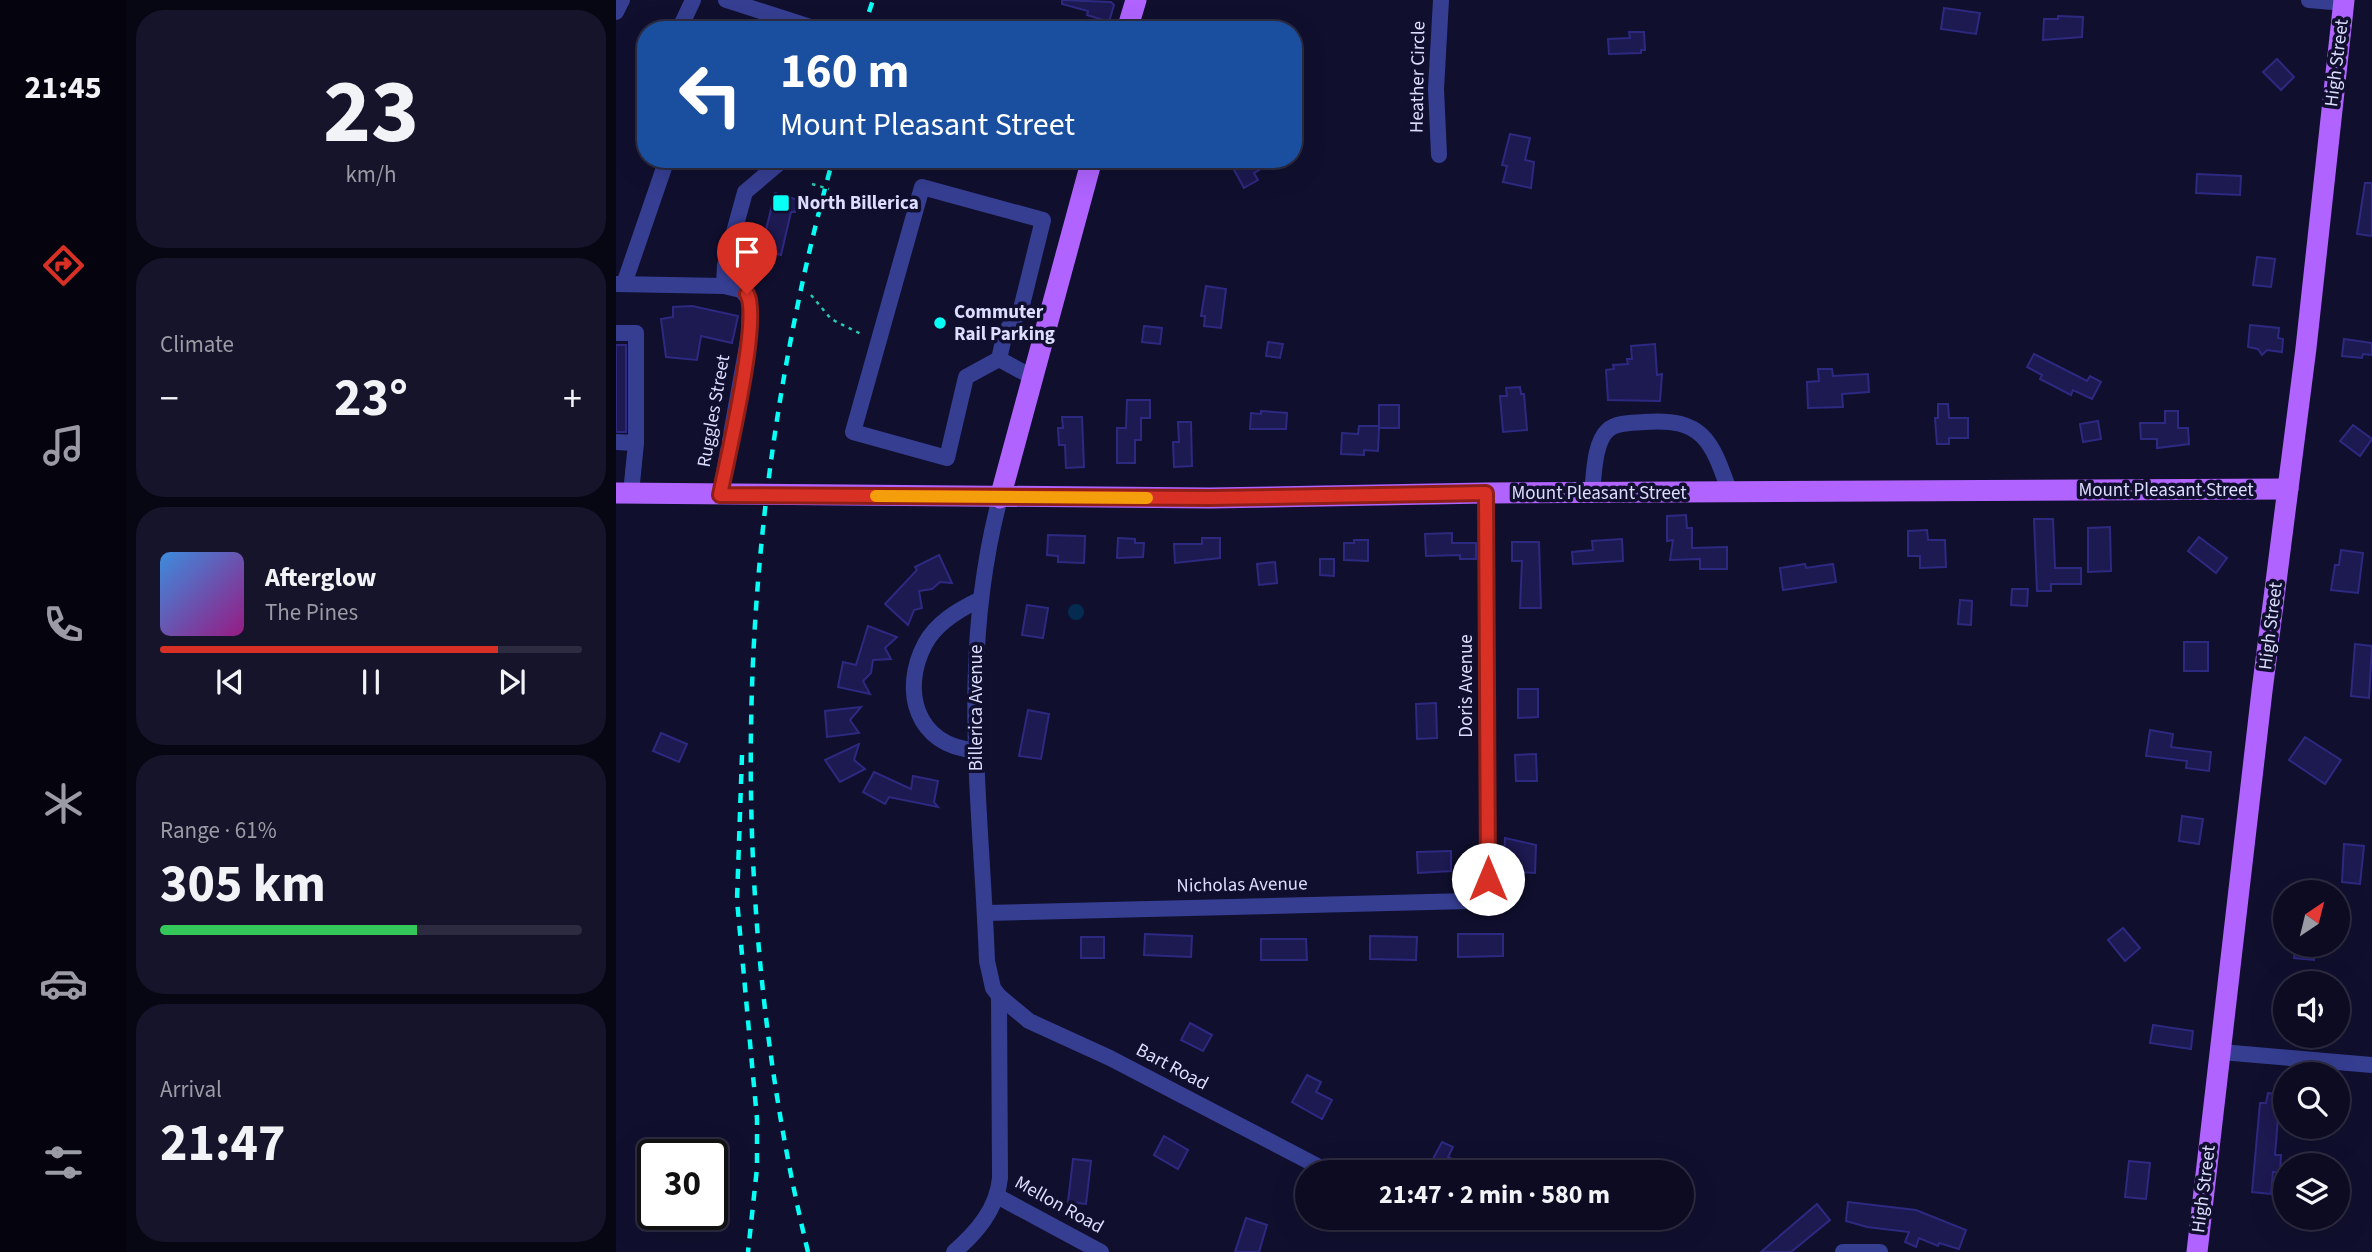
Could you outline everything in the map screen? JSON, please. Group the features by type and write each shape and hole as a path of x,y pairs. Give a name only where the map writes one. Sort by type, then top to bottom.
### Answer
{"main road":[{"path":"1130,21 1136,0"},
{"name":"High Street","path":"2197,1252 2344,2"},
{"name":"Billerica Avenue","path":"1000,498 1090,168"},
{"name":"Mount Pleasant Street","path":"623,493 1000,498 2288,489"}],"street":[{"path":"616,12 622,0"},
{"path":"683,21 693,0"},
{"path":"726,0 792,21"},
{"name":"Heather Circle","path":"1438,155 1436,89 1441,0"},
{"path":"2309,0 2344,2"},
{"path":"664,168 620,284 724,285 725,265 746,192 774,168"},
{"path":"922,187 1043,219 1020,310 1005,333 999,359 966,377 947,458 853,432 922,187"},
{"name":"Ruggles Street","path":"720,495 749,335 751,307 747,294 724,285"},
{"path":"1020,310 1050,317"},
{"path":"616,333 636,333 636,443 623,493"},
{"path":"999,359 1034,378"},
{"path":"1592,493 1600,447 1608,429 1617,425 1649,422 1682,422 1701,435 1718,460 1730,493"},
{"path":"616,442 636,443"},
{"name":"Doris Avenue","path":"1486,493 1488,879"},
{"name":"Billerica Avenue","path":"998,1196 1001,1126 999,996 988,968 974,750 974,667 979,600 1000,498"},
{"path":"974,750 957,748 935,738 918,714 913,675 925,642 953,613 979,600"},
{"name":"Nicholas Avenue","path":"985,913 1469,901 1482,892 1488,879"},
{"name":"Bart Road","path":"999,996 1028,1021 1110,1058 1306,1160"},
{"path":"2221,1052 2372,1065"},
{"path":"954,1252 986,1217 998,1196"},
{"name":"Mellon Road","path":"998,1196 1101,1252"},
{"path":"1843,1252 1880,1252"}],"path":[{"path":"812,184 829,189"},
{"path":"811,295 831,319 878,343"}],"water":[{"path":"1073,604 1079,604 1084,612 1082,618 1073,620 1068,615 1068,609"}],"building":[{"path":"1062,0 1111,2 1114,5 1109,21 1106,21 1087,15 1088,11 1062,4"},
{"path":"1944,8 1980,13 1976,34 1941,29"},
{"path":"2058,16 2083,17 2082,37 2043,40 2044,19 2058,19"},
{"path":"1629,32 1644,32 1645,50 1641,50 1641,53 1609,54 1608,39 1630,38"},
{"path":"2277,59 2294,77 2281,90 2263,72"},
{"path":"1510,134 1530,138 1525,160 1534,162 1531,188 1503,182 1507,166 1502,165"},
{"path":"1233,168 1260,168 1254,173 1258,180 1244,188"},
{"path":"2197,174 2241,176 2240,195 2196,193"},
{"path":"2365,183 2372,183 2372,236 2357,234"},
{"path":"775,193 798,200 795,212 791,212 781,255 761,250"},
{"path":"2257,257 2275,259 2271,287 2253,285"},
{"path":"1206,286 1226,289 1221,328 1204,326 1205,316 1201,316"},
{"path":"692,306 738,316 732,343 701,336 697,360 666,357 661,319 673,317 673,307"},
{"path":"2250,325 2279,328 2278,338 2283,339 2282,352 2267,350 2262,355 2258,349 2248,347"},
{"path":"1144,326 1162,328 1160,344 1142,342"},
{"path":"2344,339 2372,343 2372,355 2363,354 2362,358 2342,356"},
{"path":"1268,342 1283,344 1280,358 1266,356"},
{"path":"1655,344 1657,375 1662,374 1660,401 1608,400 1606,370 1614,369 1613,365 1628,364 1627,359 1632,359 1631,346"},
{"path":"616,345 626,345 626,432 616,432"},
{"path":"2034,354 2087,381 2090,376 2101,382 2092,399 2073,390 2071,395 2040,379 2042,375 2027,367"},
{"path":"1818,369 1832,369 1833,376 1868,374 1869,392 1842,394 1843,407 1808,408 1807,382 1819,381"},
{"path":"1520,387 1521,394 1524,394 1527,430 1503,432 1500,396 1507,396 1506,388"},
{"path":"1127,400 1150,400 1150,418 1141,418 1141,440 1135,440 1135,463 1117,463 1117,428 1126,428"},
{"path":"1938,404 1948,404 1949,418 1968,418 1968,438 1949,438 1949,444 1937,444 1935,418 1938,418"},
{"path":"1379,405 1399,405 1399,428 1379,428 1378,451 1364,450 1364,455 1341,454 1342,433 1358,434 1359,426 1379,426"},
{"path":"1261,411 1287,413 1286,429 1250,429 1251,413 1261,414"},
{"path":"2165,411 2178,411 2178,428 2188,428 2189,444 2157,448 2157,439 2141,439 2140,423 2165,423"},
{"path":"1062,417 1082,417 1084,467 1066,468 1065,445 1059,445 1058,428 1063,428"},
{"path":"2098,421 2101,439 2083,442 2080,424"},
{"path":"1178,422 1191,422 1192,466 1174,467 1173,442 1179,442"},
{"path":"2353,425 2372,439 2360,456 2340,441"},
{"path":"1686,515 1687,528 1692,528 1692,548 1727,547 1727,569 1700,569 1700,559 1670,560 1673,540 1667,541 1667,516"},
{"path":"2034,519 2053,519 2055,568 2081,568 2081,584 2051,584 2051,591 2037,591"},
{"path":"2110,527 2111,571 2088,572 2088,528"},
{"path":"1927,530 1928,540 1945,540 1946,567 1920,568 1920,556 1908,556 1908,531"},
{"path":"1452,533 1452,543 1476,543 1476,559 1460,559 1460,555 1426,556 1425,534"},
{"path":"1048,535 1085,536 1084,563 1058,562 1058,556 1047,555"},
{"path":"2199,537 2227,558 2216,573 2188,551"},
{"path":"1118,538 1135,539 1135,543 1144,543 1143,557 1117,558"},
{"path":"1202,538 1220,538 1220,558 1175,563 1174,544 1202,544"},
{"path":"1622,539 1623,561 1573,564 1572,552 1593,550 1592,541"},
{"path":"1354,540 1368,540 1368,561 1344,560 1344,543 1354,543"},
{"path":"1512,542 1539,542 1541,608 1520,608 1522,561 1512,561"},
{"path":"2341,550 2363,553 2358,593 2331,590 2335,565 2339,565"},
{"path":"939,555 952,583 940,582 932,589 919,591 922,608 914,610 908,625 885,604 917,570 915,567"},
{"path":"1320,559 1334,559 1334,576 1320,575"},
{"path":"1275,562 1277,583 1259,585 1257,564"},
{"path":"1805,564 1806,568 1833,564 1836,582 1783,590 1780,568"},
{"path":"2012,589 2028,589 2027,606 2011,605"},
{"path":"1960,600 1972,601 1971,625 1958,624"},
{"path":"1027,605 1048,608 1043,638 1022,635"},
{"path":"868,626 897,637 885,648 891,659 873,660 871,673 863,681 870,694 838,687 843,662 856,665"},
{"path":"2184,642 2208,642 2208,671 2184,671"},
{"path":"2355,644 2372,646 2369,698 2351,696"},
{"path":"1518,689 1538,689 1538,717 1518,718"},
{"path":"1436,703 1437,738 1417,739 1416,704"},
{"path":"861,707 850,720 859,733 827,737 825,711"},
{"path":"1028,710 1049,714 1041,759 1019,756"},
{"path":"2150,730 2173,734 2171,747 2211,752 2209,771 2186,768 2187,761 2146,756"},
{"path":"661,733 687,744 679,762 653,751"},
{"path":"2305,737 2341,760 2325,784 2289,760"},
{"path":"859,744 854,760 865,769 840,782 825,760"},
{"path":"1536,754 1537,781 1516,781 1515,755"},
{"path":"874,772 911,789 913,776 938,781 934,802 938,807 889,797 885,804 863,792"},
{"path":"2182,816 2203,819 2199,844 2179,841"},
{"path":"1505,838 1536,845 1535,873 1503,871"},
{"path":"2344,844 2364,846 2360,884 2342,880"},
{"path":"1451,851 1451,871 1418,873 1417,852"},
{"path":"2123,928 2140,948 2125,961 2108,940"},
{"path":"1145,934 1192,936 1191,957 1144,955"},
{"path":"1458,934 1503,934 1503,956 1458,957"},
{"path":"1370,936 1417,937 1416,960 1370,959"},
{"path":"1081,937 1104,937 1104,958 1081,958"},
{"path":"1261,939 1306,939 1307,960 1261,960"},
{"path":"2294,957 2314,957 2314,960"},
{"path":"1190,1023 1212,1035 1203,1051 1181,1040"},
{"path":"2153,1025 2193,1031 2191,1049 2150,1043"},
{"path":"1307,1075 1321,1082 1316,1092 1332,1100 1322,1119 1292,1102"},
{"path":"2268,1093 2273,1094 2273,1139 2276,1139 2271,1194 2252,1192 2260,1103 2266,1103"},
{"path":"1164,1136 1188,1150 1178,1169 1154,1155"},
{"path":"1442,1142 1453,1147 1448,1157 1454,1160 1432,1160"},
{"path":"1073,1159 1091,1161 1086,1204 1068,1202"},
{"path":"2129,1161 2150,1163 2146,1199 2125,1197"},
{"path":"1848,1202 1916,1210 1966,1230 1959,1249 1939,1243 1938,1246 1919,1238 1916,1247 1905,1242 1909,1232 1867,1227 1846,1221"},
{"path":"1817,1204 1830,1220 1791,1252 1761,1252"},
{"path":"1246,1218 1267,1225 1259,1252 1235,1252"}],"railway":[{"path":"866,21 873,0"},
{"path":"808,1252 780,1117 762,980 752,842 752,704 759,566 776,428 800,293 831,168"},
{"path":"742,755 737,900 757,1119 757,1168 748,1252"}],"slow traffic":[{"path":"876,496 1147,498"}],"place":[{"name":"North Billerica","path":"781,203"},
{"name":"Commuter Rail Parking","path":"940,323"}],"route":[{"path":"747,294 751,307 749,335 720,495 1210,498 1486,493 1488,879"}]}
